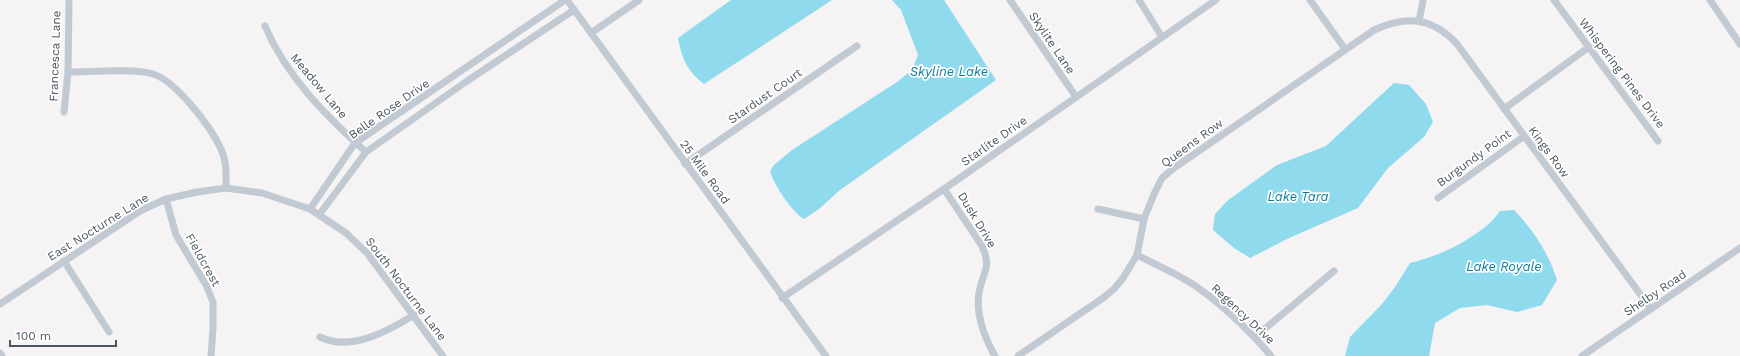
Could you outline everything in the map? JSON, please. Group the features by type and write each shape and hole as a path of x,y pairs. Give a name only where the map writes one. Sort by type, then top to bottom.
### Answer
{"street":[{"name":"Francesca Lane","path":"64,112 68,72 68,0"},
{"name":"25 Mile Road","path":"566,0 823,355"},
{"name":"Belle Rose Drive","path":"310,208 355,143 566,0"},
{"path":"591,33 639,0"},
{"name":"Skylite Lane","path":"1010,0 1076,97"},
{"path":"1139,0 1162,37"},
{"name":"Starlite Drive","path":"782,298 944,189 1216,0"},
{"path":"1310,0 1345,50"},
{"name":"Whispering Pines Drive","path":"1554,0 1658,141"},
{"path":"1710,0 1740,44"},
{"path":"1419,21 1423,1"},
{"name":"Belle Rose Drive","path":"320,215 366,152 574,10"},
{"path":"544,15 550,25"},
{"name":"Queens Row","path":"1018,356 1091,306 1114,288 1123,278 1137,255 1144,219 1162,178 1174,168 1374,30 1390,23 1404,20 1419,21"},
{"name":"Kings Row","path":"1419,21 1436,28 1452,38 1523,137 1651,309"},
{"name":"Meadow Lane","path":"265,26 272,43 281,58 300,84 319,107 366,152"},
{"name":"Stardust Court","path":"686,164 857,46"},
{"path":"1504,109 1589,47"},
{"path":"68,72 131,72 153,74 178,90 214,135 222,150 226,168 226,188"},
{"path":"459,73 467,82"},
{"name":"Burgundy Point","path":"1438,198 1523,137"},
{"name":"East Nocturne Lane","path":"0,304 140,210 166,199 197,192 226,188 262,193 310,208"},
{"name":"Dusk Drive","path":"944,189 986,254 986,271 980,288 979,308 982,324 995,356"},
{"name":"Fieldcrest","path":"166,199 176,235 206,285 213,302 213,329 210,356"},
{"name":"South Nocturne Lane","path":"310,208 359,244 414,315 443,356"},
{"path":"1098,209 1144,219"},
{"name":"Shelby Road","path":"1582,356 1740,248"},
{"name":"Regency Drive","path":"1137,255 1193,285 1211,298 1255,337 1271,356"},
{"path":"64,261 109,332"},
{"path":"1255,337 1334,271"},
{"path":"320,337 330,341 340,342 364,338 388,330 414,315"}],"water":[{"path":"731,0 832,0 704,84 693,74 686,64 681,52 678,38"},
{"name":"Skyline Lake","path":"892,0 944,0 996,80 840,190 819,209 804,219 794,210 784,197 775,183 770,171 774,165 792,150 897,82 912,70 918,55 901,10"},
{"name":"Lake Tara","path":"1394,83 1409,85 1426,104 1433,122 1424,137 1388,168 1358,208 1289,238 1250,258 1234,248 1213,230 1215,214 1227,201 1277,165 1326,146"},
{"name":"Lake Royale","path":"1514,210 1528,225 1540,242 1550,261 1557,280 1542,305 1517,312 1487,305 1460,308 1435,323 1429,356 1345,356 1350,337 1382,304 1410,263 1440,253 1468,239 1493,220 1500,211"}]}
